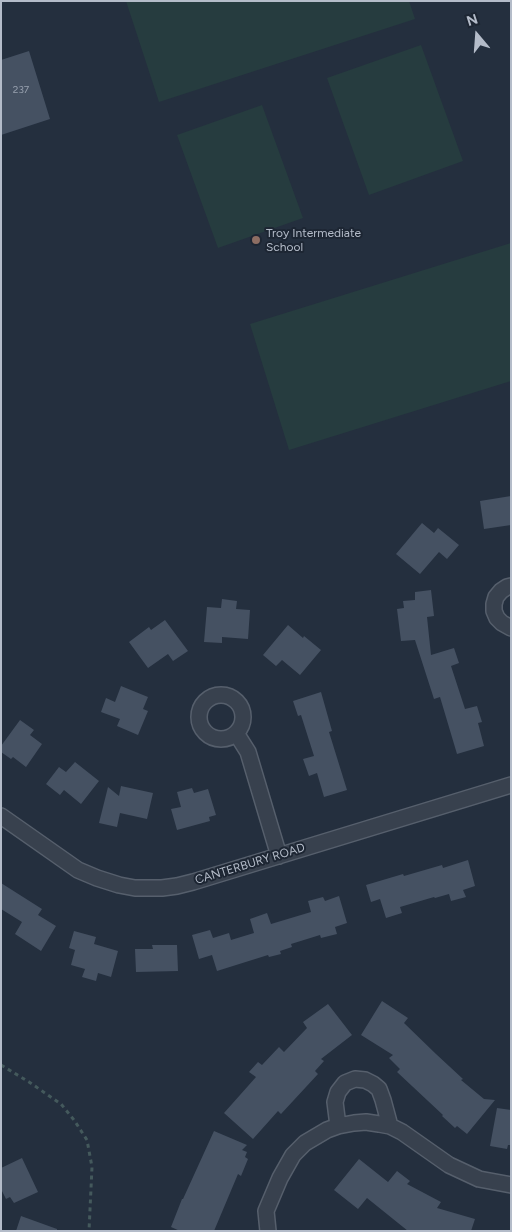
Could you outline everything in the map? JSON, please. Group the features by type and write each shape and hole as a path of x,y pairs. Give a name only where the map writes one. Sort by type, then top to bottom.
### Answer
{"street":[{"path":"511,586 501,591 496,597 494,604 497,618 511,628"},
{"path":"236,733 248,752 279,856"},
{"name":"CANTERBURY ROAD","path":"1,816 78,870 119,886 149,888 178,886 511,785"},
{"path":"338,1126 335,1102 338,1092 345,1083 365,1080 379,1090 390,1126"},
{"path":"268,1231 266,1211 280,1178 293,1155 305,1143 338,1126 366,1122 390,1126 402,1132 449,1165 479,1179 511,1185"}],"path":[{"path":"1,1065 61,1104 87,1140 92,1167 89,1231"}],"green space":[{"path":"126,1 409,1 415,19 159,102"},
{"path":"421,45 463,161 369,195 327,78"},
{"path":"262,105 303,218 218,248 177,135"},
{"path":"511,243 511,381 289,450 250,324"}],"building":[{"path":"29,51 50,119 1,135 1,60"},
{"path":"511,496 511,525 484,529 480,501"},
{"path":"422,523 434,533 438,528 459,545 447,559 439,552 420,574 396,554"},
{"path":"431,590 434,616 427,617 431,655 454,648 459,663 451,666 465,709 477,706 482,722 478,723 484,746 457,754 440,697 434,699 415,640 401,641 397,609 404,608 403,601 415,600 415,592"},
{"path":"222,599 237,601 236,609 250,610 248,639 222,637 222,643 204,642 207,607 221,608"},
{"path":"165,620 188,651 173,661 168,654 148,668 129,642 149,627 151,630"},
{"path":"288,625 321,650 300,675 282,660 276,666 263,655"},
{"path":"121,686 148,697 143,709 148,711 138,735 117,726 120,719 101,712 106,698 115,702"},
{"path":"321,692 332,731 329,732 347,790 324,797 317,773 309,776 303,759 314,756 301,715 298,716 293,701"},
{"path":"20,720 34,730 30,735 42,744 26,767 13,757 11,759 1,752 1,746"},
{"path":"75,762 99,781 81,804 64,790 60,795 46,784 59,767 66,772"},
{"path":"121,786 153,793 147,819 120,813 117,827 99,823 108,787 119,796"},
{"path":"192,788 194,793 208,789 216,815 209,817 210,821 177,830 171,809 181,807 177,792"},
{"path":"468,860 475,886 463,890 466,897 451,901 449,894 434,897 400,907 402,913 386,918 380,899 371,902 366,885 403,874 404,876 442,865 443,868"},
{"path":"1,883 42,909 38,915 56,926 41,951 15,934 22,922 1,909"},
{"path":"339,896 347,923 335,927 337,934 321,938 320,935 291,944 292,947 280,951 281,954 269,957 268,955 217,971 212,955 199,959 192,935 210,930 213,938 229,933 231,940 254,933 250,919 267,913 271,924 311,912 308,901 323,897 325,901"},
{"path":"74,931 96,937 94,944 118,951 111,977 98,973 96,981 82,977 85,969 71,965 75,950 69,948"},
{"path":"152,945 177,945 178,971 136,972 135,949 153,949"},
{"path":"382,1001 408,1018 404,1023 463,1079 461,1080 484,1099 495,1100 467,1134 457,1126 455,1128 397,1072 400,1069 389,1058 393,1055 361,1035"},
{"path":"328,1004 352,1035 321,1059 324,1061 315,1071 318,1074 281,1114 278,1111 253,1139 224,1113 256,1077 249,1072 258,1062 262,1065 279,1047 284,1052 307,1028 303,1022"},
{"path":"497,1108 511,1110 511,1145 508,1145 507,1149 490,1146"},
{"path":"214,1131 247,1145 242,1150 247,1152 245,1157 248,1159 241,1176 238,1174 214,1231 180,1231 171,1227"},
{"path":"22,1158 38,1192 14,1203 10,1197 6,1199 1,1189 1,1168"},
{"path":"359,1159 388,1182 397,1171 410,1181 407,1184 441,1202 437,1208 475,1219 471,1231 408,1231 367,1198 358,1209 334,1190"},
{"path":"21,1216 57,1229 57,1231 16,1231"}],"place":[{"name":"Troy Intermediate School","path":"256,240"}]}
